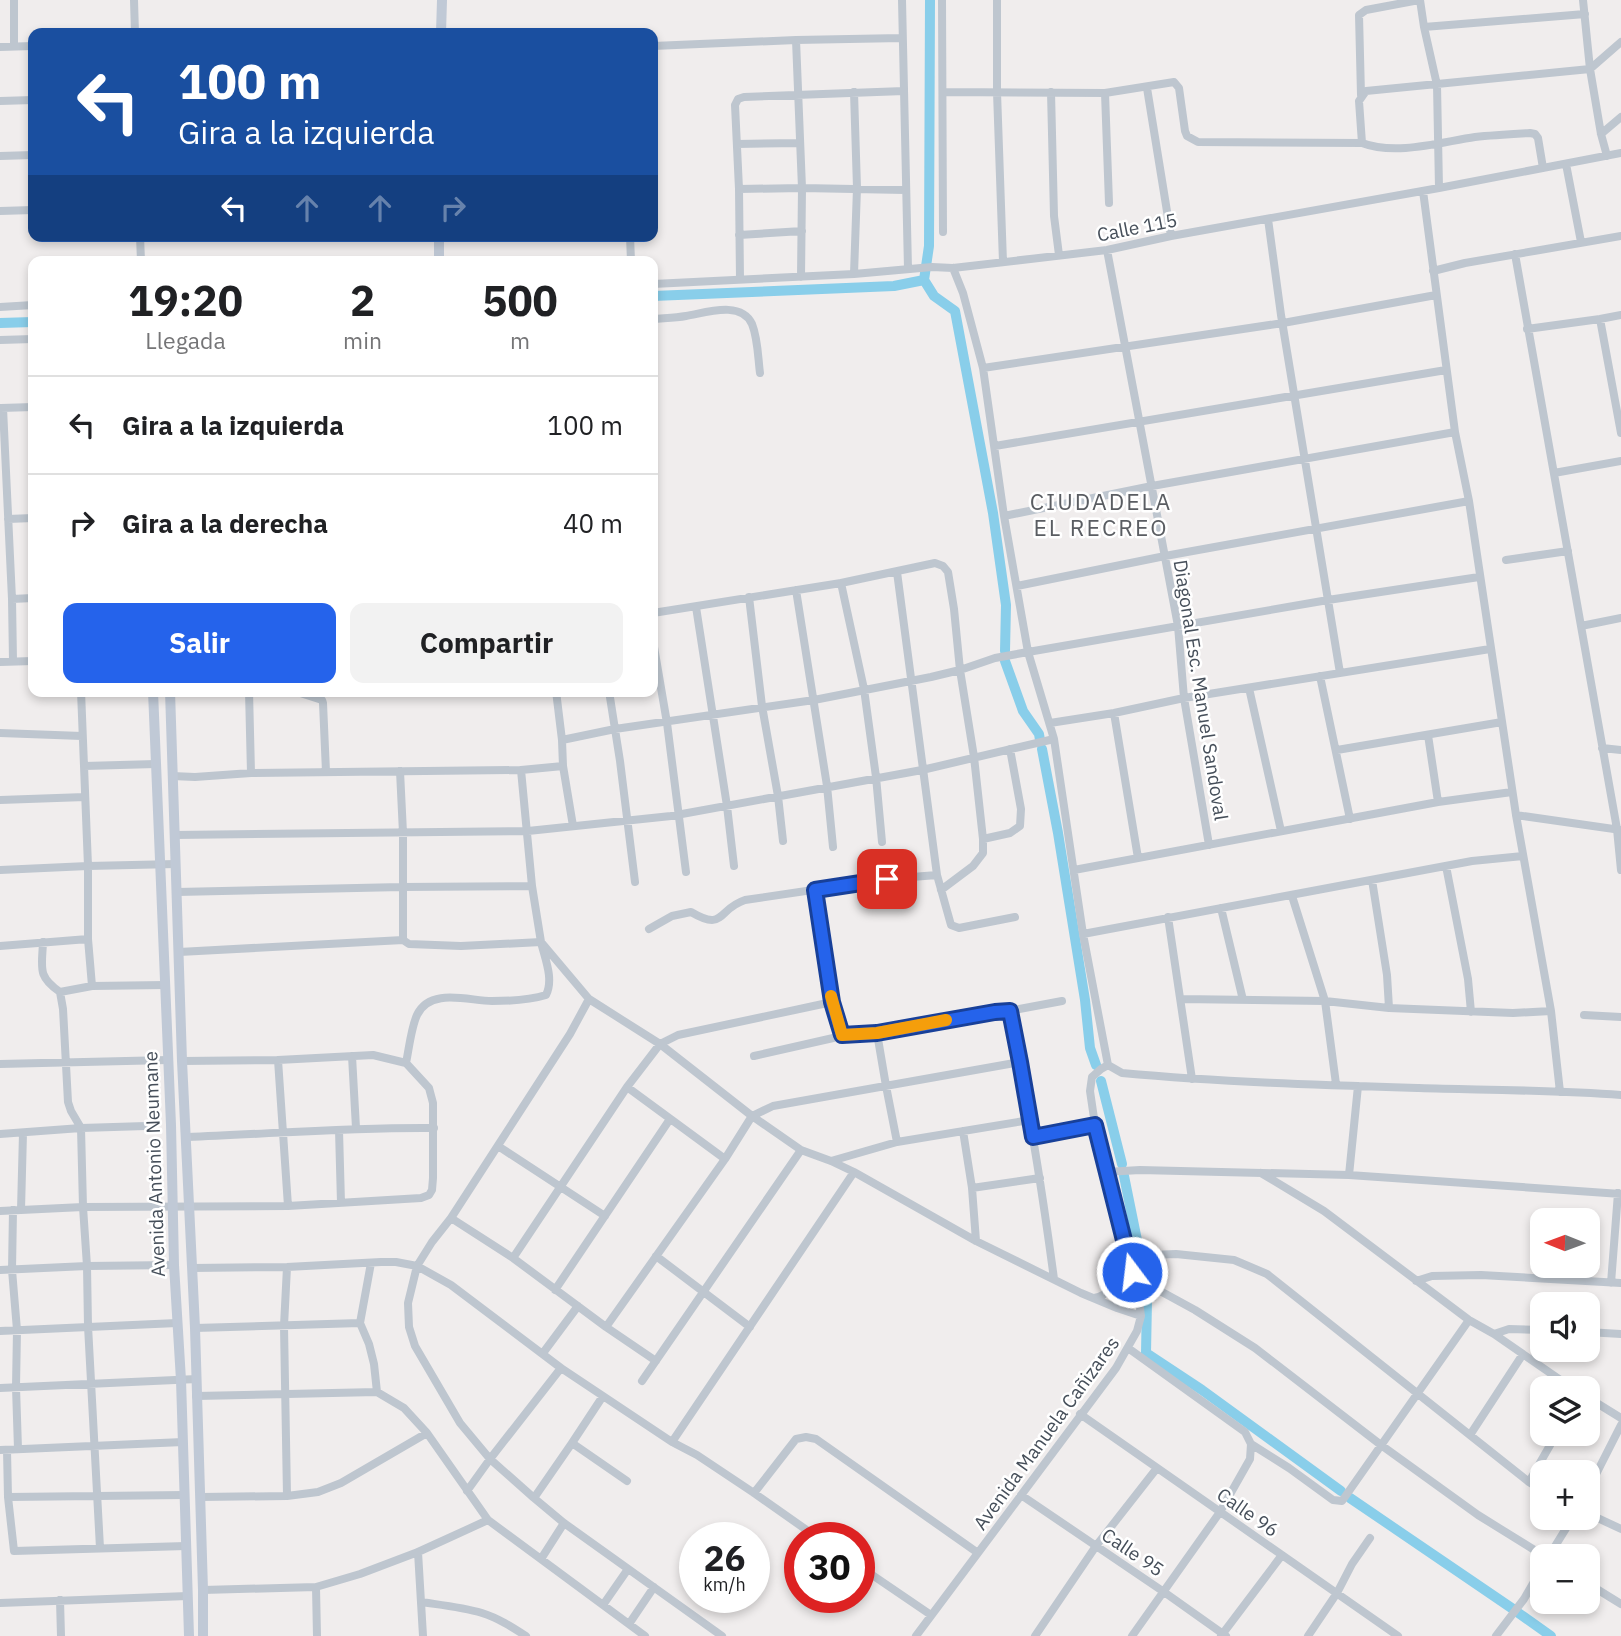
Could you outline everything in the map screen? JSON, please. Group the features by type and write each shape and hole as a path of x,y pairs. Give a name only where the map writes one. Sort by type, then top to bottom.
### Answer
{"street":[{"path":"14,0 14,46"},
{"path":"134,0 135,28"},
{"path":"441,28 442,0"},
{"path":"902,0 905,190 912,269"},
{"path":"942,0 943,232"},
{"path":"997,0 997,92 1003,262"},
{"path":"1362,95 1359,15 1366,10 1420,0 1423,27 1437,85 1439,188"},
{"path":"1583,0 1590,69 1607,156"},
{"path":"1423,27 1585,14"},
{"path":"658,47 902,38"},
{"path":"796,40 802,188 801,277"},
{"path":"1362,143 1359,101 1366,91 1590,69 1621,42"},
{"path":"0,47 28,46"},
{"path":"943,92 1105,93 1174,82 1180,88 1185,131 1187,136 1198,142 1362,143 1398,148 1477,137 1535,134 1543,169"},
{"path":"1147,88 1171,236"},
{"path":"740,279 735,104 738,99 904,91"},
{"path":"854,92 857,188 854,274"},
{"path":"1051,92 1054,216 1059,255"},
{"path":"1105,93 1109,203"},
{"path":"0,101 28,100"},
{"path":"1601,134 1621,117"},
{"path":"737,144 800,143"},
{"name":"Calle 115","path":"658,284 854,274 932,267 953,268 1108,250 1621,153"},
{"path":"0,156 28,155"},
{"path":"1566,164 1581,242"},
{"path":"739,189 905,190"},
{"path":"1423,191 1455,432 1469,501 1512,792 1551,1011 1560,1092"},
{"path":"0,212 28,210"},
{"path":"1268,219 1340,673"},
{"path":"740,235 802,231"},
{"path":"1433,271 1621,236"},
{"name":"Diagonal Esc. Manuel Sandoval","path":"1108,250 1178,626 1184,698 1209,845"},
{"path":"1514,254 1619,830 1621,870"},
{"path":"953,268 963,293 983,369 1004,516 1028,652 1054,739 1104,1067 1122,1073 1192,1080 1621,1095"},
{"path":"983,369 1283,323 1436,295"},
{"path":"0,307 28,306"},
{"path":"658,319 721,310 744,314 751,323 760,373"},
{"path":"1527,329 1621,315"},
{"path":"1600,319 1617,384 1621,433"},
{"path":"0,340 28,339"},
{"path":"995,446 1446,370"},
{"path":"13,661 12,599 5,562 8,519 2,408 28,407"},
{"path":"1004,516 1152,486 1455,432"},
{"path":"1554,473 1621,461"},
{"path":"1017,586 1165,556 1469,501"},
{"path":"8,519 28,518"},
{"path":"1506,560 1568,551"},
{"path":"658,612 841,583 935,563 943,566 946,569 954,610 984,839 983,853 973,866 941,890"},
{"path":"897,572 937,875 951,925 959,928 1015,917"},
{"path":"562,740 615,729 814,700 960,670 995,658 1479,576"},
{"path":"841,583 864,689 882,842"},
{"path":"796,590 827,786 833,847"},
{"path":"749,597 762,706 783,841"},
{"path":"12,599 28,598"},
{"path":"696,607 734,866"},
{"path":"1581,626 1621,618"},
{"path":"1050,723 1184,698 1490,649"},
{"path":"0,662 28,661"},
{"path":"658,670 687,872"},
{"path":"1320,676 1350,818"},
{"path":"1248,688 1281,831"},
{"path":"81,697 88,939 92,986"},
{"name":"Avenida Antonio Neumane","path":"153,697 189,1636"},
{"name":"Avenida Antonio Neumane","path":"170,697 182,1061 197,1379 203,1636"},
{"path":"249,697 251,773"},
{"path":"314,697 321,699 323,704 326,772"},
{"path":"557,697 563,766 573,826"},
{"path":"610,697 635,883"},
{"path":"1114,713 1138,858"},
{"path":"1336,750 1502,722"},
{"path":"0,733 82,736"},
{"path":"1427,735 1438,802"},
{"path":"175,835 528,831 678,815 922,770 1054,739"},
{"path":"1602,747 1621,750"},
{"path":"984,839 1010,833 1020,826 1021,809 1010,749"},
{"path":"84,766 156,764"},
{"path":"172,776 521,770 563,766"},
{"path":"406,1063 416,1016 434,1000 455,998 493,1001 538,998 545,995 549,988 549,974 532,886 521,770"},
{"path":"400,771 403,940"},
{"path":"1074,870 1438,802 1512,792"},
{"path":"0,800 85,797"},
{"path":"1516,815 1619,830"},
{"path":"1083,934 1446,866 1523,856"},
{"path":"0,870 176,864"},
{"path":"1446,866 1468,979 1471,1012"},
{"path":"649,929 672,916 691,912 714,921 720,919 731,906 745,900 887,879 937,875"},
{"path":"1372,880 1387,975 1389,1008"},
{"path":"177,892 532,886"},
{"path":"815,890 832,1002 842,1035"},
{"path":"1292,896 1325,1001 1336,1084"},
{"path":"1221,908 1243,1000"},
{"path":"1168,917 1192,1080"},
{"path":"0,946 88,939"},
{"path":"179,952 403,940 409,944 461,946 541,942"},
{"path":"43,942 43,978 60,992 92,986 165,985"},
{"path":"541,942 589,999 660,1044 751,1116 802,1150 854,1172 976,1241 1094,1298 1141,1316"},
{"path":"60,992 68,1102 81,1128 100,1548"},
{"path":"589,999 570,1034 498,1146 417,1265 408,1303 409,1327 415,1346 460,1423 490,1459 564,1523 722,1636"},
{"path":"1181,999 1325,1001 1389,1008 1471,1012 1551,1011"},
{"path":"754,1056 842,1035 877,1033 1062,1001"},
{"path":"513,1258 627,1087 660,1044 678,1035 832,1002"},
{"path":"1010,1011 1040,1178 1054,1279"},
{"path":"1584,1016 1621,1017"},
{"path":"877,1033 897,1142"},
{"path":"0,1211 83,1207 288,1206 421,1198 429,1195 432,1190 433,1103 429,1088 406,1063 373,1055 182,1061"},
{"path":"352,1056 356,1128"},
{"path":"0,1064 167,1060"},
{"path":"278,1060 288,1206"},
{"path":"606,1327 725,1159 751,1116 773,1107 1020,1062"},
{"name":"Avenida Manuela Cañizares","path":"916,1636 1116,1368 1137,1331 1141,1316 1138,1292 1095,1125 1090,1082 1104,1067"},
{"path":"1349,1175 1358,1086"},
{"path":"627,1087 725,1159"},
{"path":"555,1290 670,1119"},
{"path":"831,1161 897,1142 1030,1120"},
{"path":"1033,1137 1095,1125"},
{"path":"0,1134 146,1126"},
{"path":"187,1137 356,1128 434,1128"},
{"path":"339,1130 341,1203"},
{"path":"963,1131 972,1188 976,1241"},
{"path":"18,1449 17,1330 12,1270 23,1133"},
{"path":"498,1146 605,1216"},
{"path":"642,1381 802,1150"},
{"path":"1106,1172 1140,1170 1349,1175 1619,1193 1611,1283"},
{"path":"671,1442 854,1172"},
{"path":"1259,1172 1324,1211 1469,1320 1555,1376"},
{"path":"972,1188 1040,1178"},
{"path":"451,1218 513,1258 656,1361"},
{"path":"1094,1298 1102,1297 1114,1284 1127,1256 1177,1254 1234,1260 1267,1274 1529,1482 1550,1446"},
{"path":"656,1256 750,1327"},
{"path":"192,1268 396,1262 417,1265 451,1285 561,1368 795,1522"},
{"path":"371,1263 360,1324 369,1344 377,1391"},
{"path":"0,1270 174,1265"},
{"path":"287,1267 284,1326 287,1496"},
{"path":"1416,1281 1432,1276 1481,1275 1621,1283"},
{"path":"1138,1292 1161,1292 1255,1348 1381,1445 1478,1515 1530,1546"},
{"path":"543,1353 578,1306"},
{"path":"1251,1444 1333,1500 1342,1501 1469,1320"},
{"path":"0,1331 177,1323"},
{"path":"195,1328 360,1324"},
{"path":"1494,1334 1508,1329 1530,1330"},
{"path":"1600,1333 1621,1334"},
{"path":"1128,1348 1245,1432 1251,1444 1250,1460 1220,1512 1132,1636"},
{"path":"1470,1435 1523,1354"},
{"path":"467,1491 561,1368"},
{"path":"0,1388 197,1379"},
{"path":"196,1396 377,1391 404,1408 427,1433 488,1520 645,1636"},
{"path":"534,1498 603,1396"},
{"path":"1600,1405 1621,1418"},
{"name":"Calle 96","path":"1080,1414 1398,1636"},
{"path":"1600,1466 1621,1425"},
{"path":"201,1497 287,1496 318,1492 341,1483 427,1433"},
{"path":"754,1493 796,1440 806,1437 816,1439 978,1553"},
{"path":"183,1442 4,1450 13,1551 186,1546"},
{"path":"572,1443 627,1481"},
{"path":"1035,1636 1096,1546 1157,1468"},
{"path":"8,1497 185,1495"},
{"name":"Calle 95","path":"1021,1495 1223,1635"},
{"path":"0,1508 10,1508"},
{"path":"203,1590 316,1587 418,1552 488,1520"},
{"path":"1600,1520 1621,1530"},
{"path":"541,1559 564,1523"},
{"path":"1308,1636 1370,1538"},
{"path":"418,1552 423,1636"},
{"path":"1223,1635 1282,1555"},
{"path":"603,1605 628,1569"},
{"path":"875,1577 931,1615"},
{"path":"316,1587 317,1636"},
{"path":"629,1624 654,1587"},
{"path":"1496,1636 1530,1588"},
{"path":"1600,1591 1621,1604"},
{"path":"0,1603 188,1596"},
{"path":"60,1600 61,1636"},
{"path":"421,1602 483,1613 505,1622 526,1636"}],"waterway":[{"path":"658,296 894,286 924,280 929,246 930,0"},
{"path":"924,280 934,296 955,311 993,513 1006,605 1005,651"},
{"path":"0,323 28,322"},
{"path":"1005,661 1023,711 1039,734 1040,740"},
{"path":"1042,749 1085,1000 1090,1048 1096,1065"},
{"path":"1101,1081 1122,1164"},
{"path":"1124,1176 1139,1250"},
{"path":"1142,1262 1146,1285"},
{"path":"1147,1301 1146,1353 1202,1390 1341,1491"},
{"path":"1350,1498 1513,1609"},
{"path":"1517,1612 1551,1636"}],"slow traffic":[{"path":"831,996 842,1035 877,1033 946,1020"}],"district":[{"name":"CIUDADELA EL RECREO","path":"1101,515"}],"route":[{"path":"887,879 815,890 832,1002 842,1035 877,1033 1010,1011 1033,1137 1095,1125 1132,1272"}]}
